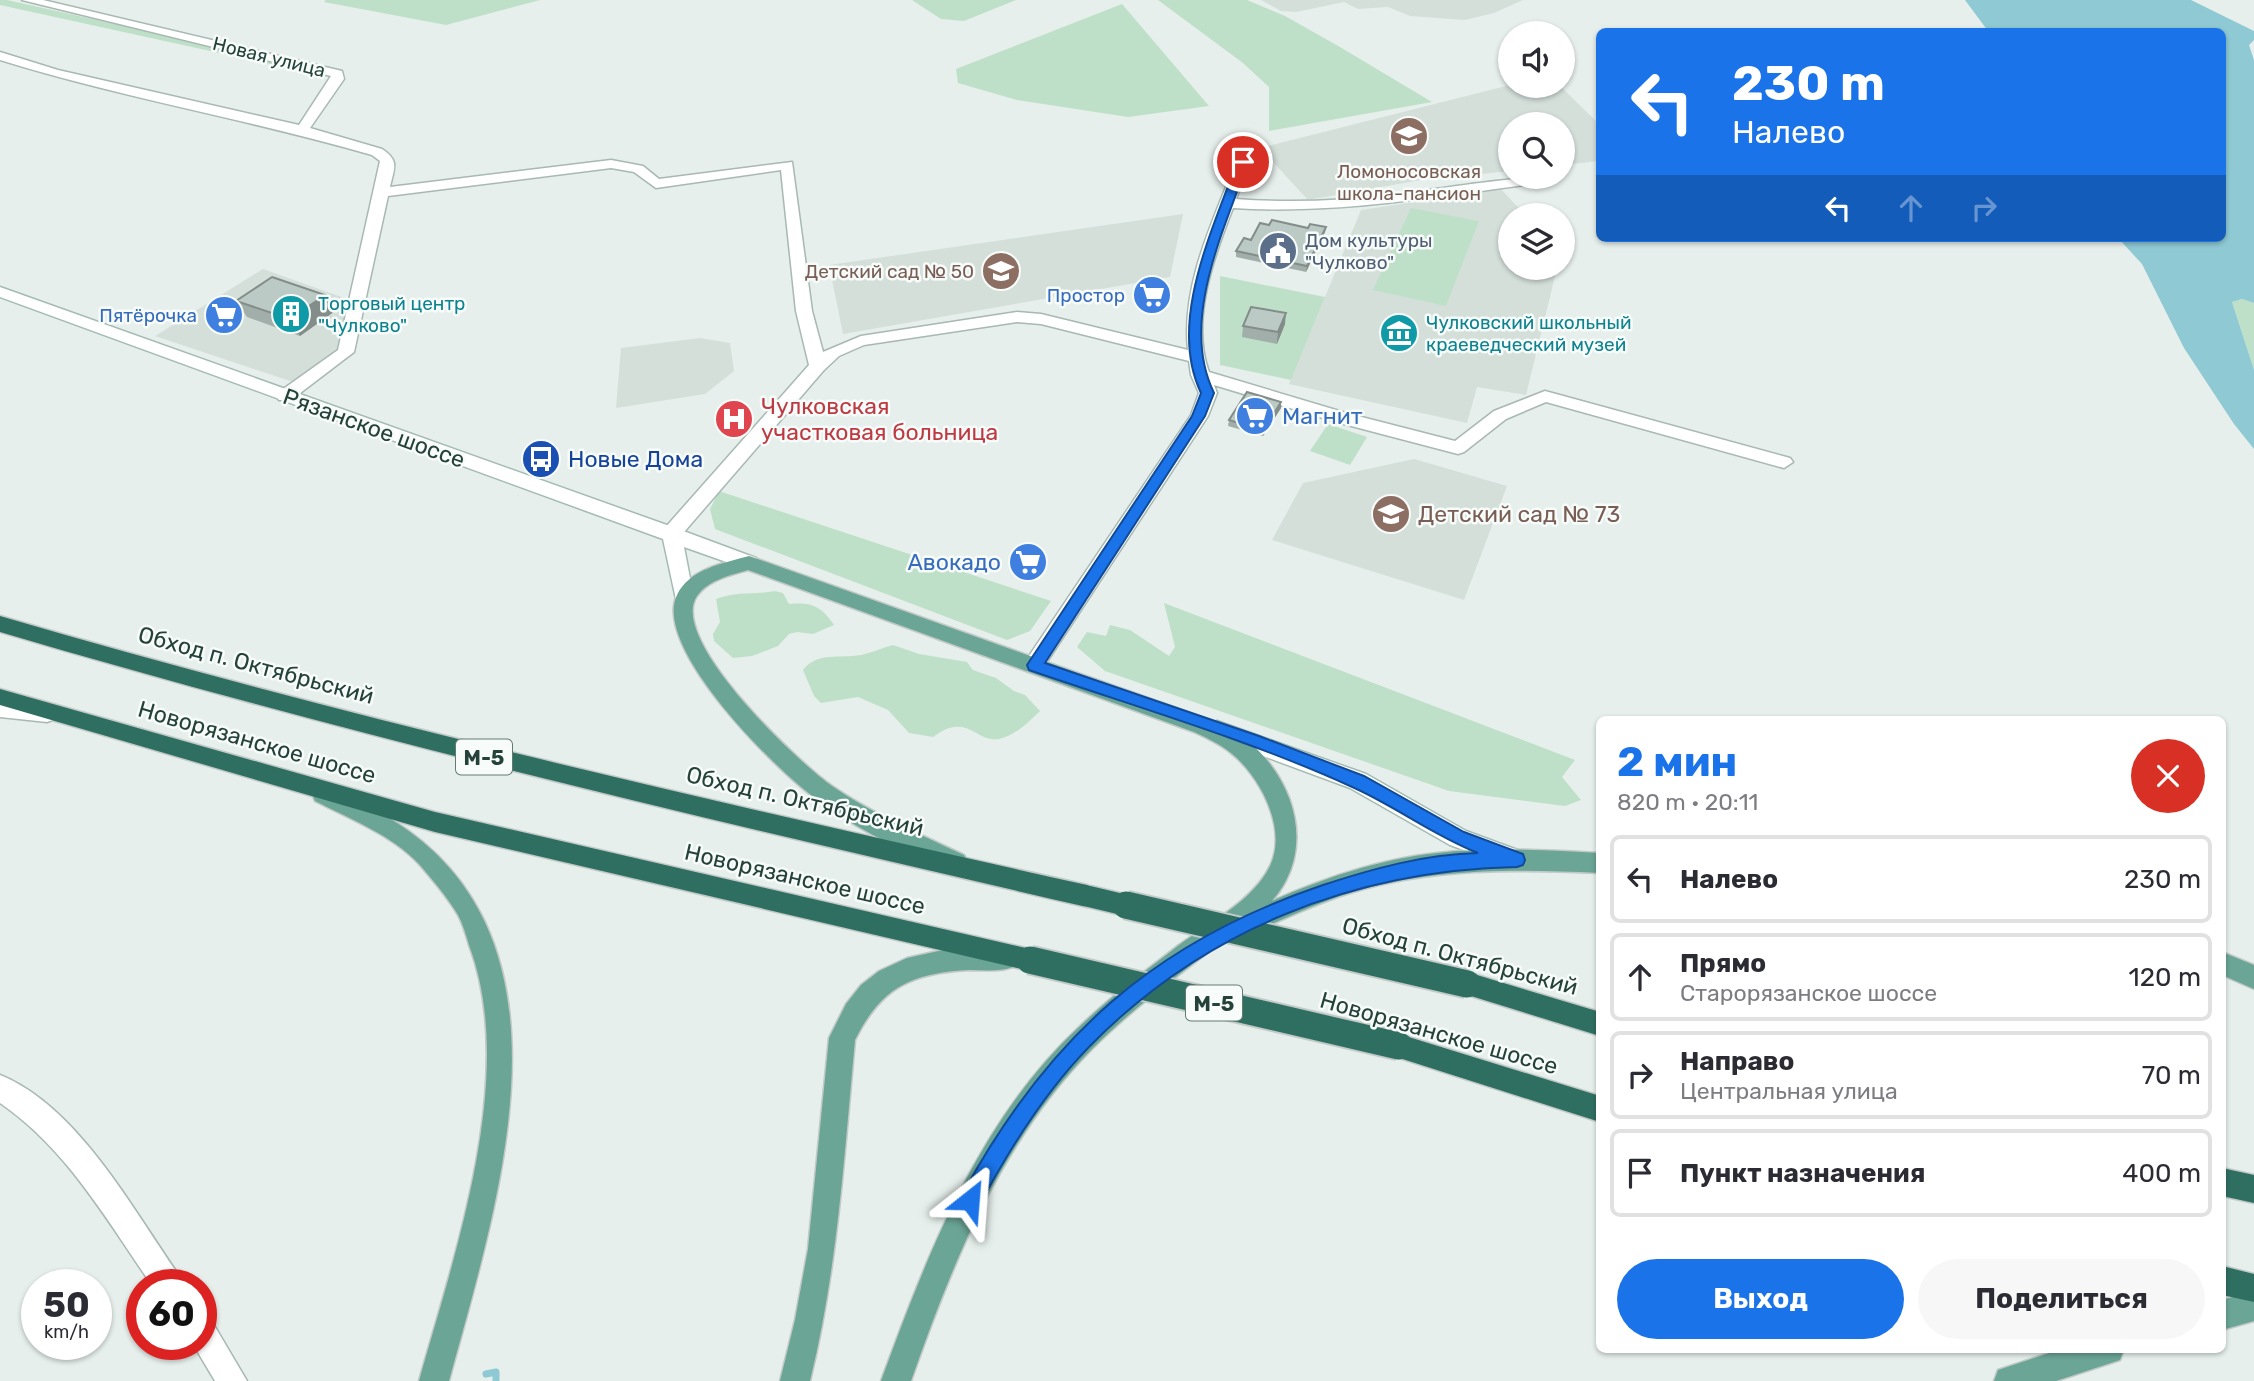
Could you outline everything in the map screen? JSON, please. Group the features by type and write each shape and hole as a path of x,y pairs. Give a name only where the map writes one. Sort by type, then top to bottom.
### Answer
{"highway":[{"name":"Обход п. Октябрьский","path":"0,624 86,650 492,759 1467,984 1596,1023"},
{"name":"Новорязанское шоссе","path":"0,697 435,822 1399,1046 1596,1109"},
{"path":"2226,1183 2254,1189"},
{"path":"2226,1281 2254,1288"}],"main road":[{"path":"896,1381 922,1306 958,1223 994,1156 1035,1096 1081,1041 1135,993 1194,951 1252,904 1267,888 1279,873 1286,847 1282,818 1264,774 1239,746 1202,726 749,563 702,581 684,599 684,621 693,648 718,688 747,722 822,791 890,831 974,870"},
{"path":"312,788 396,832 429,859 456,891 480,934 494,976 502,1025 500,1087 479,1210 434,1381"},
{"path":"1194,951 1237,927 1280,908 1374,876 1463,861 1596,863"},
{"path":"795,1381 810,1320 822,1249 842,1038 852,1014 870,991 895,973 929,962 979,958 1030,960"},
{"path":"2226,965 2254,977"},
{"path":"2226,1314 2254,1306"},
{"path":"2009,1381 2096,1353"}],"street":[{"name":"Новая улица","path":"28,0 337,74 338,79 302,130"},
{"path":"0,56 55,73 302,130 377,152 387,159 346,352 285,396"},
{"path":"1034,665 1199,416 1208,393 1197,366 1195,331 1204,270 1242,163 1244,145"},
{"path":"382,192 611,164 632,166 645,173 651,182 656,184 787,165 804,311 818,366"},
{"path":"1227,203 1270,208 1356,204 1498,184"},
{"name":"Рязанское шоссе","path":"0,292 749,563"},
{"path":"684,599 680,566 671,534 833,352 861,341 1017,317 1041,319 1197,366 1342,418 1458,448 1500,415 1545,396 1784,462"},
{"path":"0,709 57,714"},
{"path":"1202,726 1253,741 1358,781 1458,838 1517,860"},
{"path":"0,1088 16,1097 65,1140 158,1269"},
{"path":"217,1356 232,1381"}],"shaded area":[{"path":"1261,0 1523,0 1494,13 1465,20 1410,16 1388,7 1358,9 1344,2 1296,12 1281,11"},
{"name":"Ломоносовская школа-пансион","path":"1498,88 1498,98 1572,98 1596,121 1596,161 1575,164 1575,112 1498,112 1498,172 1421,180 1308,200 1260,148"},
{"path":"1501,189 1514,203 1498,203 1498,280 1554,280 1526,395 1477,387 1467,423 1289,384 1361,210"},
{"name":"Детский сад № 50","path":"1183,214 1170,277 843,334 829,265"},
{"path":"263,269 347,299 340,352 296,383 155,336"},
{"path":"700,338 730,343 734,371 705,394 616,408 621,348"},
{"name":"Детский сад № 73","path":"1414,459 1507,486 1464,600 1272,540 1303,483"}],"green space":[{"path":"0,0 282,61 274,65 0,5"},
{"path":"540,0 446,25 324,2"},
{"path":"912,0 1016,0 964,21 941,19"},
{"path":"1158,0 1247,0 1285,16 1432,102 1269,131 1269,87 1243,63"},
{"path":"1122,4 1209,106 1128,117 1017,100 958,83 956,69"},
{"path":"1411,208 1479,221 1446,306 1373,290"},
{"path":"1220,276 1325,297 1291,380 1220,365"},
{"path":"2242,299 2254,303 2254,370 2232,302"},
{"path":"1328,424 1367,437 1350,465 1310,451"},
{"path":"719,491 1051,601 1030,631 1007,640 715,529 710,509"},
{"path":"775,591 783,593 789,604 815,607 825,613 834,625 813,634 789,634 778,646 752,656 733,658 714,641 713,634 720,622 716,599"},
{"path":"1164,603 1575,760 1562,777 1581,800 1565,806 1449,791 1105,671 1077,647 1087,632 1106,636 1110,625 1130,630 1169,656 1175,647"},
{"path":"893,645 919,654 967,662 973,670 996,678 1014,691 1025,695 1040,711 1017,731 999,739 984,737 963,727 945,730 933,737 909,733 888,710 858,697 821,703 814,696 803,670 815,660 861,655"}],"water":[{"path":"1965,0 2191,0 2254,31 2254,40 2249,45 2254,60 2254,303 2242,299 2232,302 2254,370 2254,449 2234,424 2184,348 2142,264 2122,242 2226,242 2226,28 1986,28"}],"building":[{"name":"Дом культуры \"Чулково\"","path":"1272,220 1308,228 1310,224 1326,227 1307,266 1236,251 1244,238 1251,240 1260,223 1269,225"},
{"path":"272,277 325,295 290,319 236,301"},
{"path":"1251,307 1286,313 1278,332 1243,326"},
{"name":"Магнит","path":"1247,392 1281,402 1263,431 1229,420"}],"waterway":[{"path":"486,1374 496,1372 496,1381"}],"place":[{"name":"Ломоносовская школа-пансион","path":"1409,136"},
{"name":"Дом культуры \"Чулково\"","path":"1278,251"},
{"name":"Детский сад № 50","path":"1001,271"},
{"name":"Простор","path":"1152,295"},
{"name":"Торговый центр \"Чулково\"","path":"291,314"},
{"name":"Пятёрочка","path":"224,315"},
{"name":"Чулковский школьный краеведческий музей","path":"1399,333"},
{"name":"Магнит","path":"1255,416"},
{"name":"Чулковская участковая больница","path":"734,419"},
{"name":"Новые Дома","path":"541,459"},
{"name":"Детский сад № 73","path":"1391,514"},
{"name":"Авокадо","path":"1028,562"}],"route":[{"path":"970,1200 994,1156 1035,1096 1081,1041 1135,993 1194,951 1237,927 1280,908 1374,876 1412,867 1463,861 1517,860 1458,838 1358,781 1253,741 1202,726 1034,665 1118,534 1199,416 1208,393 1199,375 1195,357 1195,331 1204,270 1243,162"}]}
